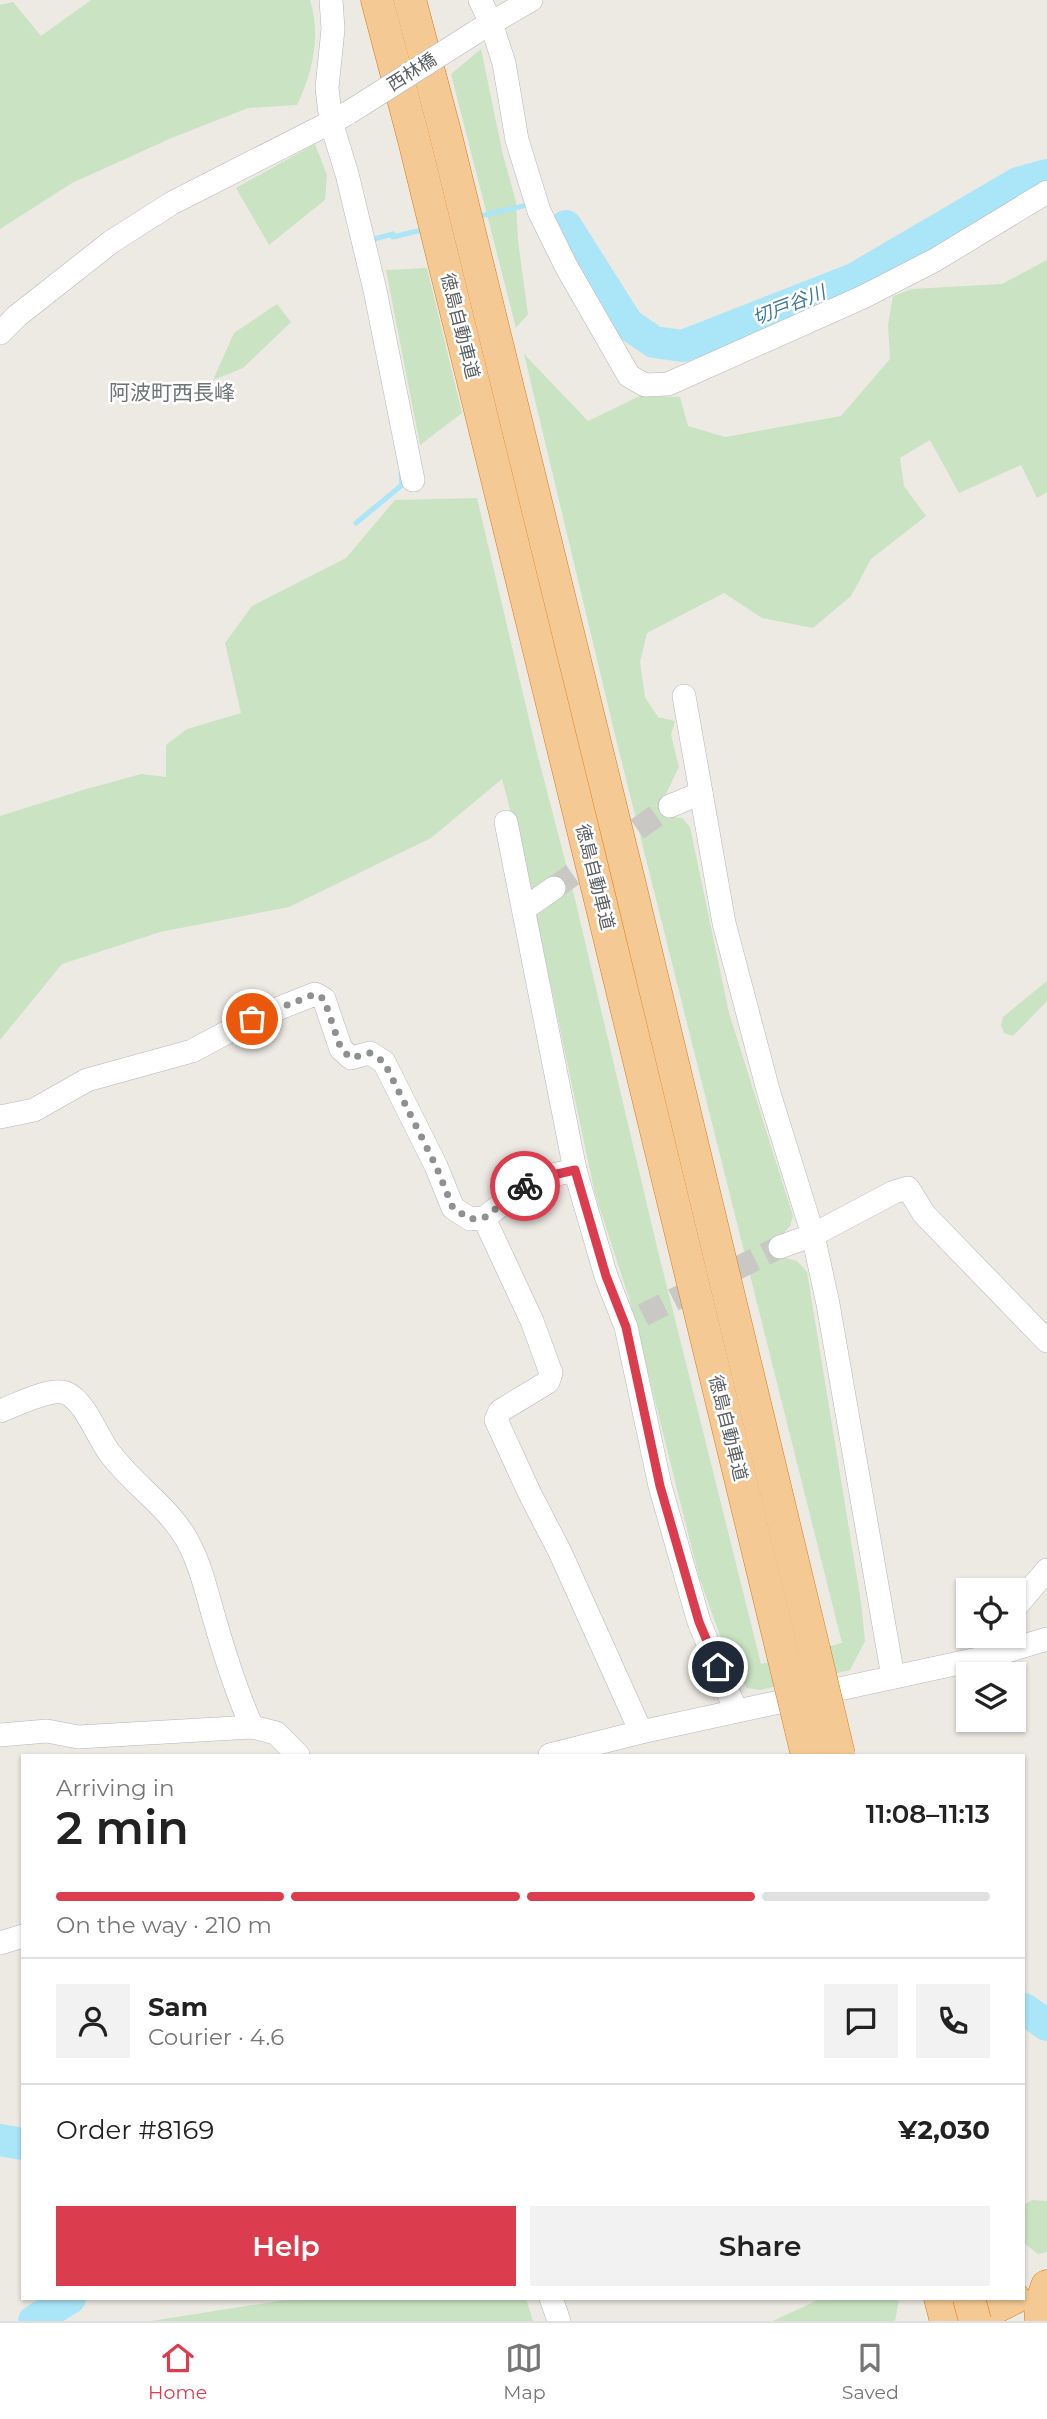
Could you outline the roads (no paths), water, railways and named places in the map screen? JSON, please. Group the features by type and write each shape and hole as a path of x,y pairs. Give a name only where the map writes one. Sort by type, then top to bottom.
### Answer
{"highway":[{"name":"徳島自動車道","path":"377,0 414,140 807,1754"},
{"name":"徳島自動車道","path":"410,0 445,132 630,885 839,1754"},
{"path":"1025,2293 1047,2284"},
{"path":"1041,2321 1040,2306 1047,2284"},
{"path":"941,2300 946,2321"},
{"path":"978,2315 1010,2300"},
{"path":"978,2315 1016,2321"}],"street":[{"path":"331,0 333,29 327,88 340,118 347,174 376,290 414,480"},
{"path":"480,0 483,27 504,63 517,140 538,211 629,376 645,385 668,384 863,298 935,260 1047,192"},
{"name":"西林橋","path":"0,333 17,316 101,250 152,216 340,118 483,27 531,0"},
{"path":"684,696 724,923 768,1090 813,1235 828,1304 893,1677"},
{"path":"670,806 701,793"},
{"path":"506,822 575,1170 606,1276 634,1321 660,1486 699,1622 736,1711"},
{"path":"524,909 554,888"},
{"path":"0,1117 34,1110 88,1080 191,1051 252,1019 315,994 324,999 341,1049 351,1058 370,1053 384,1062 436,1166 453,1208 470,1219 484,1218 535,1179 575,1170"},
{"path":"780,1247 813,1235 894,1192 908,1188 924,1214 1047,1341"},
{"path":"484,1218 532,1321 551,1373 548,1382 500,1410 496,1420 560,1552 641,1732"},
{"path":"0,1411 47,1392 65,1392 81,1404 98,1437 115,1461 179,1527 188,1542 198,1563 233,1682 252,1727"},
{"path":"1026,1595 1047,1570"},
{"path":"1026,1642 1047,1639"},
{"path":"554,1754 641,1732 893,1677 986,1648"},
{"path":"0,1735 47,1731 78,1737 252,1727 276,1733 297,1754"},
{"path":"0,1943 21,1937"},
{"path":"552,2300 559,2321"}],"waterway":[{"name":"切戸谷川","path":"566,226 628,324 654,342 683,346 854,279 1018,183 1047,175"},
{"path":"476,217 523,206"},
{"path":"374,239 426,229"},
{"path":"356,523 402,485 401,474"},
{"path":"1025,2010 1047,2025"},
{"path":"0,2140 21,2144"},
{"path":"34,2321 67,2300"}],"tunnel":[{"path":"554,888 670,806"},
{"path":"643,1315 780,1247"}],"district":[{"name":"阿波町西長峰","path":"172,392"}]}
